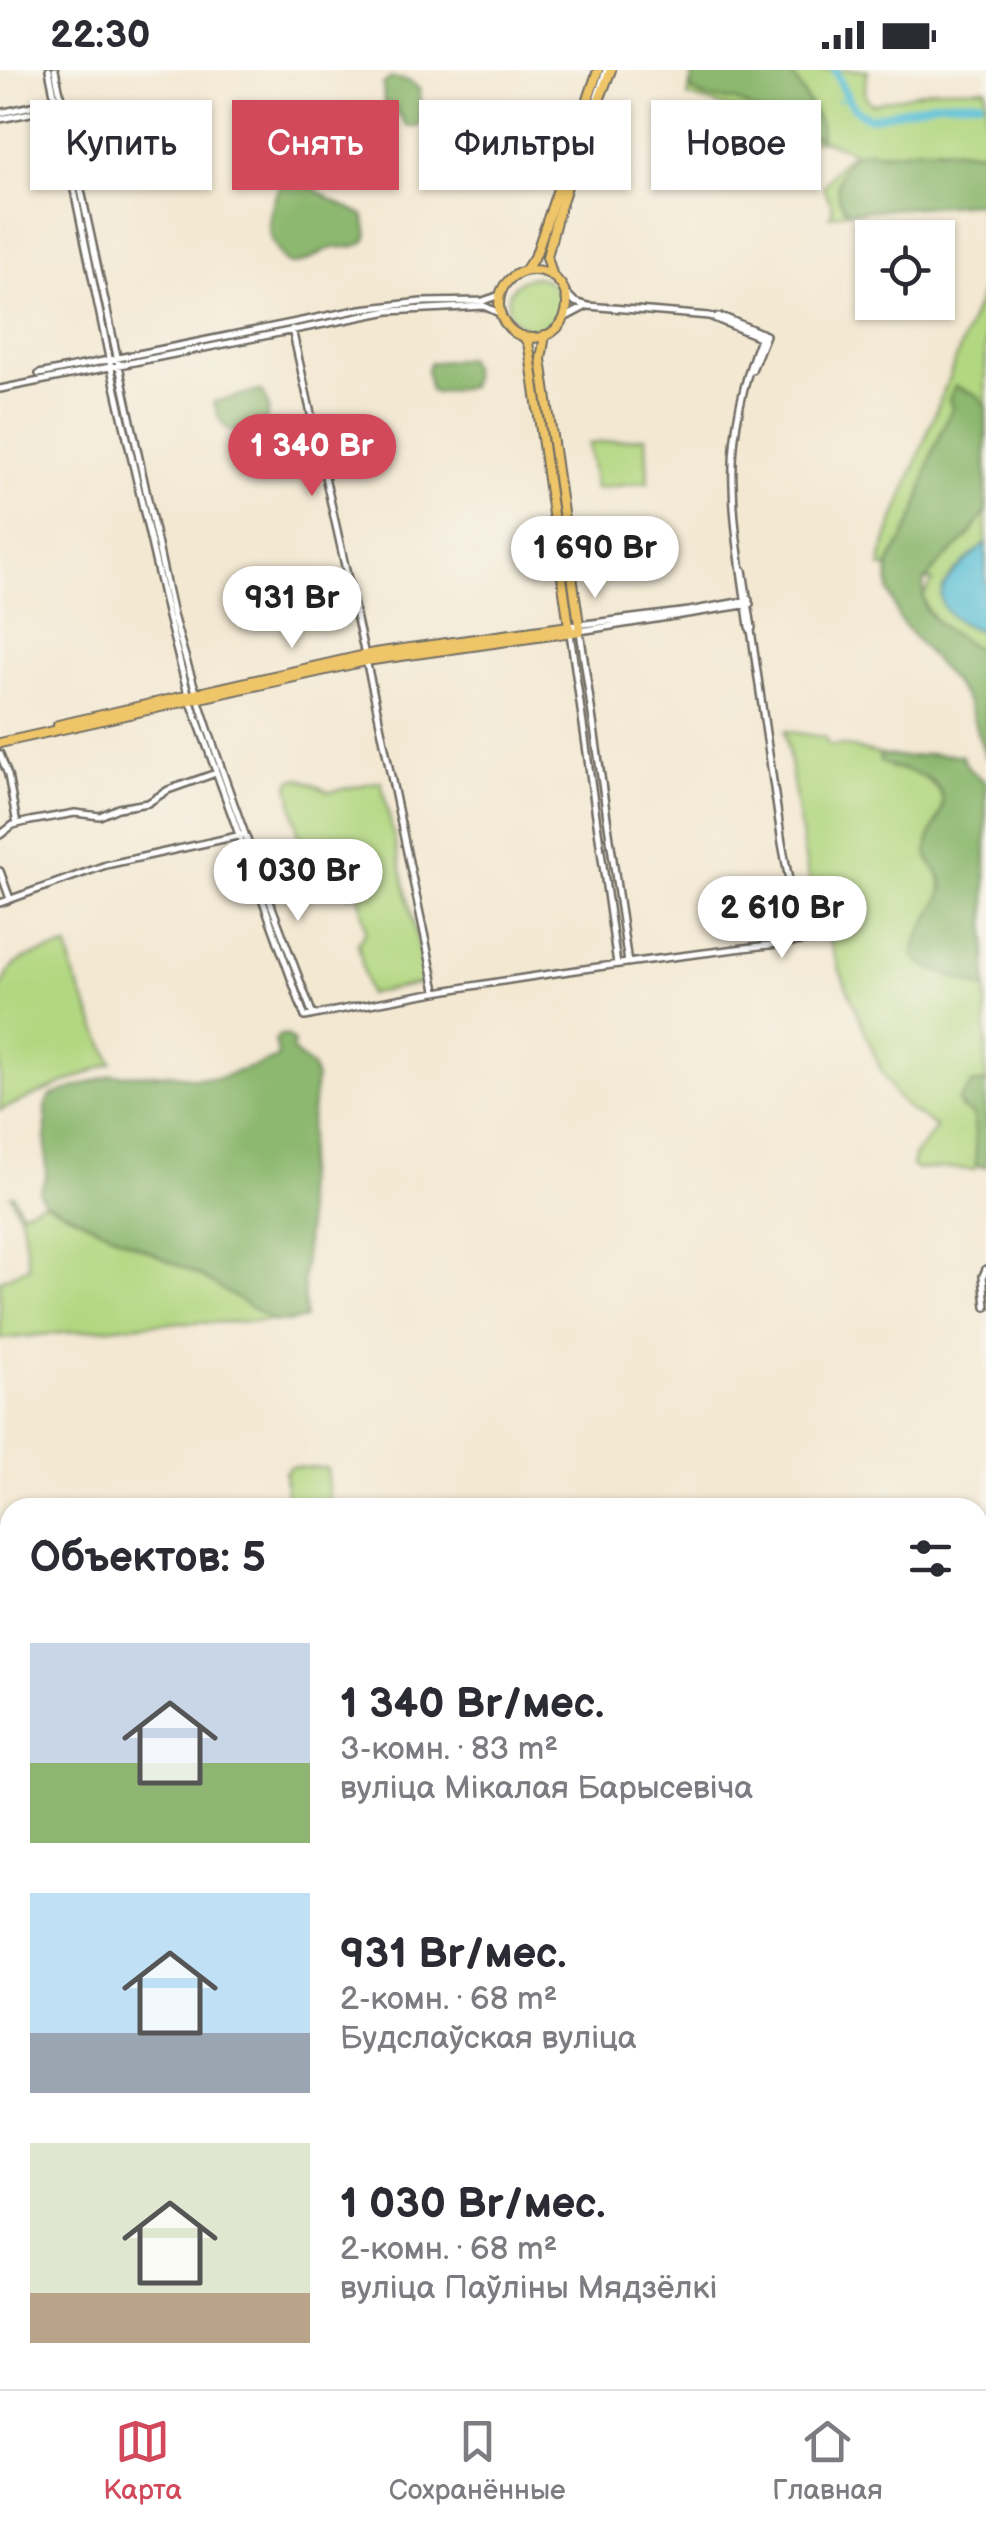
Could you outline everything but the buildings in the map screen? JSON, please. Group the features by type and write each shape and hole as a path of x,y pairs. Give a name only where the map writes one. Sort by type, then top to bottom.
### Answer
{"main road":[{"path":"605,70 548,248 548,264 568,302 566,317 558,328 545,335 523,336 508,326 501,314 500,295 508,281 525,271 536,254 605,70"},
{"path":"525,271 540,271 554,277"},
{"path":"545,335 541,360 575,629"},
{"path":"523,336 530,354 575,629"},
{"path":"0,740 365,658 575,629"}],"street":[{"path":"52,70 58,100"},
{"path":"0,116 30,110"},
{"path":"76,190 110,363 168,617 216,772 313,1015"},
{"path":"79,190 193,696 304,1017 436,990 808,938 796,915 791,891 734,499 737,424 762,336 726,318 588,306 575,302 565,292"},
{"path":"0,389 118,358 388,305 483,301 500,295"},
{"path":"39,374 110,363 120,366 270,330 362,314 484,306 501,314"},
{"path":"566,317 588,306"},
{"path":"292,329 436,990"},
{"path":"575,629 748,602"},
{"path":"575,629 628,962"},
{"path":"575,629 616,964"},
{"path":"0,754 17,824"},
{"path":"0,835 17,824 75,813 100,816 154,800 168,790 216,772"},
{"path":"0,903 106,866 242,835"},
{"path":"0,870 10,899"},
{"path":"986,1269 982,1276 986,1307"}],"green space":[{"path":"694,70 790,70 807,100 708,98 690,86"},
{"path":"790,70 868,70 865,93 872,104 933,89 986,88 986,152 940,148 861,152 843,208 849,212 830,216 831,205 823,188 853,151 821,141 821,100 807,100"},
{"path":"391,78 410,81 419,89 419,125 408,127 399,114 399,100 384,100 383,84"},
{"path":"690,86 694,92 727,100 688,97"},
{"path":"920,148 986,152 986,207 976,203 849,212 843,206 838,183 853,156 865,151 887,153"},
{"path":"278,190 316,190 363,215 367,238 356,246 330,249 291,264 271,239 269,222"},
{"path":"534,277 552,285 560,303 552,321 534,329 516,321 508,303 516,285"},
{"path":"986,281 986,542 953,573 941,596 954,618 986,634 986,654 947,631 931,615 923,596 933,581 881,567 881,557"},
{"path":"467,358 472,372 470,387 435,393 430,390 430,363"},
{"path":"955,386 977,395 986,407 986,511 969,536 924,581 923,597 925,607 936,621 986,654 986,758 968,703 899,619 889,592 888,565 916,511 933,451 952,408 949,399"},
{"path":"262,391 268,408 264,422 240,431 226,428 214,402"},
{"path":"646,437 648,482 595,489 588,444"},
{"path":"785,731 825,737 828,746 841,745 882,755 891,768 917,772 940,791 943,802 932,831 930,863 938,872 941,892 915,945 920,963 986,989 986,1083 973,1083 958,1101 961,1108 974,1116 977,1166 973,1170 917,1170 912,1166 914,1156 937,1127 908,1109 895,1095 838,966 807,872"},
{"path":"882,755 961,755 969,769 986,782 986,989 938,972 914,956 917,940 943,886 927,851 941,812 942,795 929,779 879,761"},
{"path":"300,778 329,792 381,781 426,978 423,983 368,994 358,943 366,931 359,894 349,896 339,853 299,837 289,786 291,780"},
{"path":"68,947 73,973 112,1063 0,1110 0,986 21,961"},
{"path":"287,1035 294,1043 292,1050 312,1067 316,1079 303,1191 307,1229 305,1318 273,1321 199,1275 44,1202 39,1192 46,1177 46,1103 52,1095 112,1075 218,1078 276,1059 275,1040"},
{"path":"973,1083 986,1083 986,1167 977,1166 976,1162 974,1116 958,1101"},
{"path":"13,1194 21,1212 44,1202 199,1275 273,1321 150,1324 0,1339 0,1280 29,1267 22,1221 10,1195"},
{"path":"290,1467 327,1468 329,1498 286,1498 285,1472"}],"water":[{"path":"986,542 986,634 956,619 941,599 949,578"}],"waterway":[{"path":"835,70 853,105 871,118 937,102 980,101"},
{"path":"838,101 847,95"}]}
